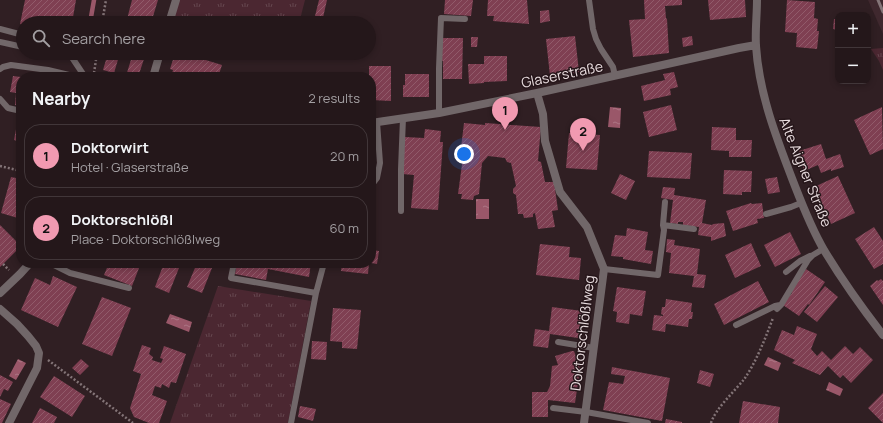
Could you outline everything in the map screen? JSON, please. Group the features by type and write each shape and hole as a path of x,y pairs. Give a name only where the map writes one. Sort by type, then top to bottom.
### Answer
{"street":[{"path":"171,16 176,0"},
{"name":"Alte Aigner Straße","path":"757,0 756,45 761,82 770,120 784,159 801,203 823,249 883,335"},
{"name":"Glaserstraße","path":"376,122 439,113 538,93 756,45"},
{"path":"154,72 158,60"},
{"name":"Doktorschlößlweg","path":"538,93 543,114 545,141 560,192 587,227 604,269 584,423"},
{"path":"0,293 25,268"},
{"path":"0,309 28,336 36,346 39,353 37,368 9,423"}],"lane":[{"path":"589,0 596,39 613,67 615,76"},
{"path":"439,113 441,18 465,19"},
{"path":"0,29 16,33"},
{"path":"0,42 16,45"},
{"path":"73,60 82,72"},
{"path":"0,69 11,65 55,72"},
{"path":"0,100 8,108 16,110"},
{"path":"401,211 403,118"},
{"path":"376,136 380,163 376,179"},
{"path":"604,269 658,275 664,230 665,202"},
{"path":"766,214 801,203"},
{"path":"663,225 694,229"},
{"path":"786,272 800,261 823,249"},
{"path":"736,325 775,306 778,305 779,307 808,260 813,255"},
{"path":"60,268 70,273 129,288"},
{"path":"233,268 231,278 316,293"},
{"path":"291,423 316,293 323,268"},
{"path":"558,342 594,348"},
{"path":"553,408 648,423"}],"path":[{"path":"103,16 106,0"},
{"path":"94,72 96,60"},
{"path":"0,166 16,170"},
{"path":"3,264 9,270"},
{"path":"711,423 717,411 742,382 751,368 779,307"},
{"path":"48,360 133,423"}],"shaded area":[{"path":"868,0 883,0 883,34"}],"green space":[{"path":"178,0 305,0 301,16 173,16"},
{"path":"883,48 883,70 879,61 871,49"},
{"path":"218,286 311,301 288,423 170,423"}],"water":[{"path":"610,107 621,108 620,128 608,127"},
{"path":"476,199 489,199 489,219 476,219"},
{"path":"170,314 192,322 189,332 166,323"},
{"path":"768,357 781,363 778,371 764,365"},
{"path":"18,359 26,363 16,380 9,376"},
{"path":"829,382 843,389 840,396 826,390"}],"building":[{"path":"25,0 76,0 73,16 22,16"},
{"path":"132,0 158,0 153,16 128,16"},
{"path":"319,0 327,0 323,16 315,16"},
{"path":"445,0 473,0 471,16 444,14"},
{"path":"488,0 527,0 529,24 493,21 494,16 487,16"},
{"path":"644,0 682,0 682,5 665,6 669,53 633,57 629,20 645,19"},
{"path":"708,0 745,0 746,17 710,20"},
{"path":"787,0 815,2 814,18 818,19 817,31 819,31 817,49 796,47 797,33 785,32"},
{"path":"549,10 550,21 540,23 540,11"},
{"path":"834,19 835,19 835,29 833,29"},
{"path":"575,36 579,72 550,76 546,39"},
{"path":"692,36 693,45 683,47 682,38"},
{"path":"471,37 478,37 477,47 471,47"},
{"path":"442,38 463,38 462,79 443,79 443,61 441,61"},
{"path":"484,56 507,56 507,81 469,84 468,64 484,64"},
{"path":"106,60 118,60 114,72 103,70"},
{"path":"131,60 144,60 140,72 127,72"},
{"path":"173,60 206,60 222,65 220,72 172,72 173,70 170,69"},
{"path":"369,66 391,66 391,101 376,100 376,72 369,72"},
{"path":"674,72 678,87 670,89 671,95 644,101 641,86 665,80 663,74"},
{"path":"405,74 429,74 429,97 403,97"},
{"path":"13,76 16,76 16,93 10,92"},
{"path":"671,105 677,130 649,137 643,112"},
{"path":"882,107 883,149 870,155 854,120"},
{"path":"464,123 541,127 538,161 541,162 545,182 554,182 558,210 552,211 555,227 538,229 535,213 533,214 533,217 524,218 523,214 518,214 516,195 513,193 513,189 516,186 511,163 507,162 505,158 488,156 482,163 479,194 474,196 473,200 461,199 462,194 458,194 463,157 460,156"},
{"path":"712,127 736,128 736,140 752,140 751,157 729,157 729,151 711,150"},
{"path":"16,129 16,141 14,140"},
{"path":"425,129 441,131 440,142 443,142 438,210 411,208 414,175 402,174 405,137 424,138"},
{"path":"569,133 600,135 597,170 566,168"},
{"path":"821,144 826,159 840,154 844,167 831,171 831,169 821,173 818,165 804,171 799,151"},
{"path":"649,151 692,153 690,179 647,177"},
{"path":"724,170 752,171 751,192 742,192 742,195 723,194"},
{"path":"620,174 635,181 626,200 611,193"},
{"path":"838,176 855,213 831,224 814,187"},
{"path":"11,177 16,178 16,218 1,213"},
{"path":"777,177 780,192 768,194 765,179"},
{"path":"663,187 675,188 674,195 706,200 702,223 712,225 724,223 726,236 711,241 711,237 698,235 699,227 683,225 683,222 678,222 678,224 670,223 673,200 661,198"},
{"path":"751,203 762,203 764,218 757,219 758,223 733,231 726,211"},
{"path":"0,225 16,241 16,251 0,267"},
{"path":"874,227 883,241 883,264 874,269 855,239"},
{"path":"627,228 648,232 645,250 653,251 651,264 623,259 623,257 611,256 615,235 626,236"},
{"path":"790,232 801,254 775,267 764,245"},
{"path":"667,239 675,240 674,245 700,249 697,274 706,275 704,288 692,287 694,276 669,273 671,253 666,252"},
{"path":"751,243 761,266 735,278 725,255"},
{"path":"540,244 570,247 569,257 581,258 579,280 536,275"},
{"path":"376,251 379,251 376,264"},
{"path":"107,268 139,268 132,286 104,275"},
{"path":"162,268 179,268 169,293 155,287"},
{"path":"195,268 212,268 202,293 187,287"},
{"path":"236,268 310,268 309,277 268,269 266,280 235,274"},
{"path":"341,268 369,268 368,274 341,271"},
{"path":"806,269 825,282 809,305 808,304 799,316 783,305 792,293 790,291"},
{"path":"53,276 77,287 58,327 21,310 35,278 50,285"},
{"path":"881,279 883,281 883,305 870,286 877,280 878,281"},
{"path":"758,281 769,302 724,325 714,304"},
{"path":"825,286 838,297 817,322 804,312"},
{"path":"617,287 646,291 642,316 630,314 629,324 616,322 617,312 613,311"},
{"path":"102,297 131,308 112,356 82,344"},
{"path":"666,299 692,303 692,319 689,319 688,327 666,324 665,332 652,330 654,315 663,316 661,314 662,307 665,307"},
{"path":"552,307 582,311 578,338 550,334 548,348 533,346 535,329 549,331"},
{"path":"333,308 361,310 357,349 342,348 342,342 330,341"},
{"path":"797,326 817,334 811,349 817,356 822,351 831,360 845,346 853,354 860,347 873,360 851,383 843,375 840,378 828,366 820,375 792,363 795,360 774,350 782,330 794,335"},
{"path":"312,341 327,342 326,360 311,359"},
{"path":"142,345 151,348 149,354 153,357 152,360 161,363 163,359 160,358 164,346 186,354 176,383 171,382 169,388 162,384 161,388 155,386 152,395 167,401 159,423 149,423 134,417 130,408 141,374 133,371"},
{"path":"574,351 580,369 575,403 548,400 548,417 532,417 532,392 547,392 550,386 552,366 558,365 555,356"},
{"path":"81,359 89,366 80,375 72,368"},
{"path":"612,367 670,378 662,421 603,410 609,382 623,384 625,376 611,374"},
{"path":"700,370 714,374 710,387 697,383"},
{"path":"0,375 13,382 8,391 4,389 0,397"},
{"path":"54,376 85,396 72,417 40,397"},
{"path":"883,393 883,423 868,408"},
{"path":"0,399 11,404 2,423 0,423"},
{"path":"743,401 780,407 778,423 739,423"},
{"path":"300,406 316,409 313,421 298,417"},
{"path":"40,408 57,417 54,423 32,423"},
{"path":"666,419 682,422 682,423 665,423"}],"waterway":[{"path":"91,16 94,0"}],"railway":[{"path":"878,0 883,12"}],"place":[{"name":"Doktorwirt","path":"505,130"},
{"name":"Doktorschlößl","path":"583,151"}]}
